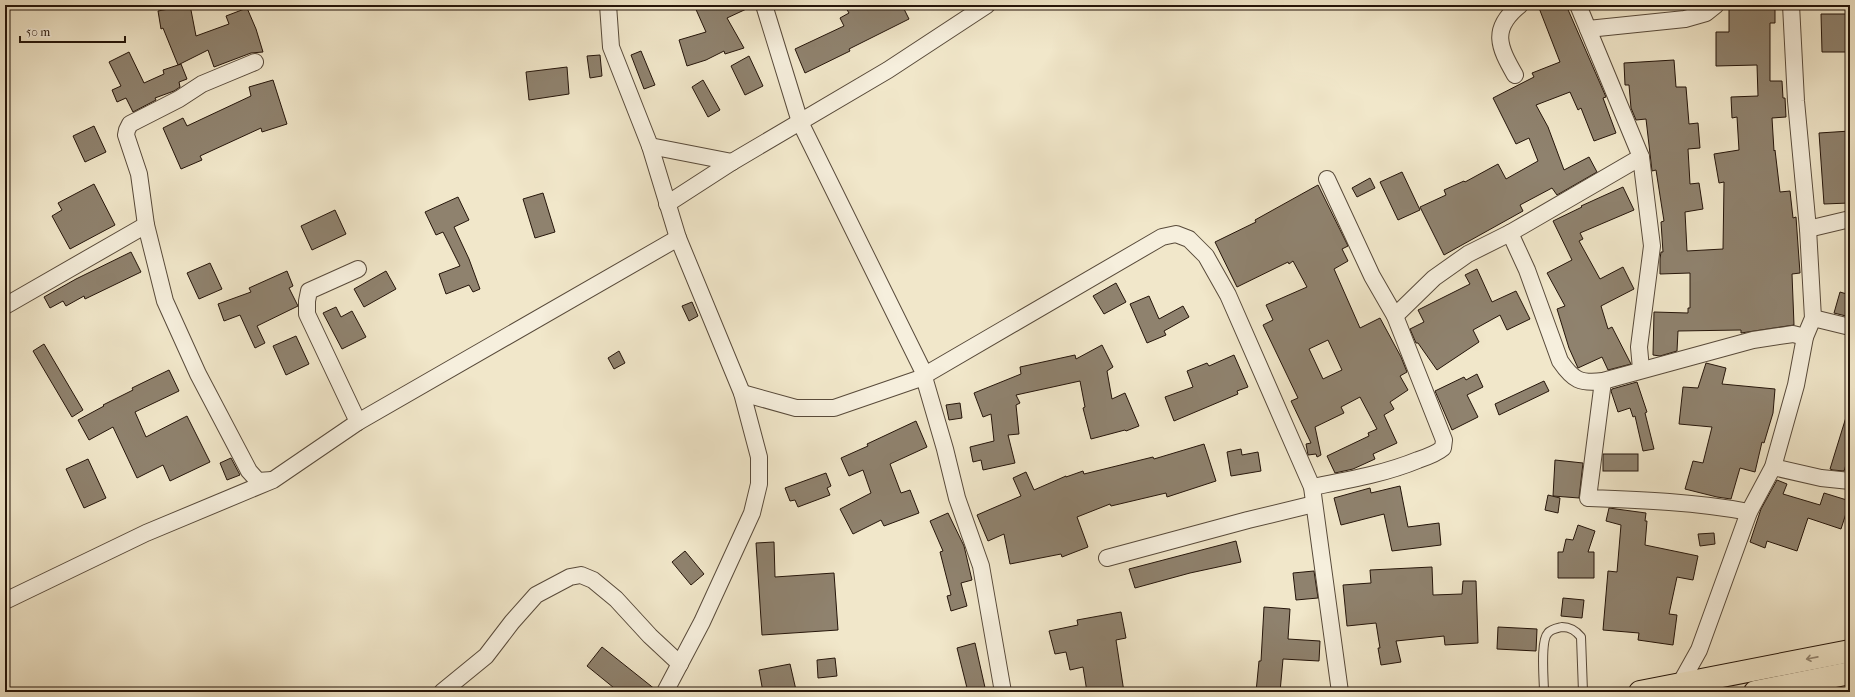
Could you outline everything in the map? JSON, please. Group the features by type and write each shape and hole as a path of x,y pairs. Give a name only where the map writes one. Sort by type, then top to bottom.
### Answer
{"main road":[{"path":"1640,692 1850,651"},
{"path":"1755,692 1850,673"}],"street":[{"path":"608,5 611,47 650,146 666,204 678,238 742,393 759,456 759,484 752,513 702,622 665,692"},
{"path":"764,5 800,122 924,376 945,449 957,498 981,566 1003,692"},
{"path":"666,204 732,162 888,70 987,5"},
{"path":"1515,75 1500,46 1500,32 1505,20 1520,5"},
{"path":"1578,5 1641,157 1652,246 1639,348 1641,369"},
{"path":"1588,29 1685,19 1706,13 1716,5"},
{"path":"1680,684 1698,650 1748,512 1773,467 1796,385 1805,337 1813,318 1808,229 1796,101 1791,5"},
{"path":"255,62 202,84 179,99 130,124 126,135 139,174 146,225 165,301 198,374 249,471 258,481 273,480"},
{"path":"650,146 732,162"},
{"path":"1395,316 1434,278 1468,254 1510,233 1641,157"},
{"path":"1312,487 1370,476 1404,466 1438,452 1443,448 1444,440 1395,316 1372,276 1327,179"},
{"path":"1808,229 1850,220"},
{"path":"5,306 146,225"},
{"path":"1510,233 1526,270 1560,361 1567,372 1578,381 1603,381 1641,369 1752,340 1793,334 1805,337"},
{"path":"742,393 796,408 834,408 924,376 1162,237 1176,234 1189,239 1206,256 1214,269 1248,339 1312,487 1340,692"},
{"path":"5,601 146,533 273,480 358,422 678,238"},
{"path":"358,269 309,291 306,300 307,314 358,422"},
{"path":"1813,318 1850,327"},
{"path":"1603,381 1588,498 1640,500 1727,508 1748,512"},
{"path":"1773,467 1821,478 1850,481"},
{"path":"1106,558 1314,504"},
{"path":"442,692 486,656 512,622 536,595 570,577 581,575 593,580 616,599 650,636 680,664"}],"lane":[{"path":"1544,692 1543,640 1548,633 1557,628 1567,627 1576,630 1581,637 1583,692"}],"building":[{"path":"190,5 196,36 229,24 226,16 247,8 256,29 263,52 251,53 214,67 208,50 178,65 163,28 161,29 158,11"},
{"path":"694,5 755,5 727,18 744,48 725,54 724,51 706,60 687,66 679,40 706,32"},
{"path":"844,5 902,5 909,19 849,49 850,51 805,73 795,49 844,26 840,18 849,13"},
{"path":"1547,5 1566,5 1606,97 1603,98 1616,133 1594,141 1581,108 1578,110 1570,92 1536,105 1548,127 1564,170 1589,157 1597,172 1557,195 1552,188 1520,205 1523,211 1444,255 1420,207 1446,195 1444,190 1464,181 1465,182 1498,164 1506,179 1538,161 1529,138 1516,144 1493,98 1534,77 1532,73 1560,62 1539,8"},
{"path":"1729,5 1775,5 1775,23 1770,23 1770,81 1782,81 1786,117 1772,118 1774,151 1775,150 1780,192 1790,191 1793,218 1796,217 1800,273 1792,274 1794,325 1741,333 1741,330 1678,331 1677,351 1660,356 1653,355 1654,312 1688,313 1688,308 1690,308 1690,273 1660,274 1660,259 1661,252 1663,252 1661,222 1664,221 1656,170 1652,171 1646,119 1636,120 1631,108 1629,85 1625,85 1624,63 1674,60 1676,87 1686,87 1689,124 1698,123 1700,148 1688,149 1690,184 1699,183 1703,209 1685,212 1687,251 1723,249 1724,182 1719,183 1714,154 1739,150 1737,117 1732,118 1731,97 1758,96 1757,65 1716,66 1716,32 1729,32"},
{"path":"1821,14 1846,14 1846,52 1822,52"},
{"path":"641,51 655,85 644,89 631,55"},
{"path":"129,52 144,83 164,74 163,70 181,64 187,79 179,82 180,87 174,91 155,98 156,100 133,112 126,98 117,102 112,90 121,86 109,62"},
{"path":"600,55 602,76 590,78 587,56"},
{"path":"749,56 763,86 745,95 731,66"},
{"path":"567,67 569,94 529,100 526,72"},
{"path":"273,80 287,124 262,132 261,128 200,156 202,160 181,169 163,128 183,118 187,126 251,96 249,87"},
{"path":"703,80 720,110 708,117 692,87"},
{"path":"94,126 106,152 85,162 73,136"},
{"path":"1850,131 1850,159 1846,160 1849,203 1824,204 1819,133"},
{"path":"1402,172 1420,210 1398,220 1380,182"},
{"path":"1370,178 1375,188 1357,197 1352,188"},
{"path":"94,184 115,225 70,249 52,216 62,210 58,203"},
{"path":"1318,185 1348,246 1342,249 1348,261 1334,269 1360,328 1380,318 1401,357 1407,372 1400,376 1408,390 1390,402 1394,409 1384,415 1397,443 1373,454 1375,459 1353,469 1335,473 1327,456 1369,436 1368,433 1377,429 1360,397 1341,407 1344,413 1315,427 1321,455 1317,457 1316,454 1308,455 1306,444 1311,443 1291,401 1298,398 1263,325 1273,320 1266,305 1307,287 1293,261 1237,287 1215,242 1256,222 1255,220","holes":["1328,340 1342,370 1323,379 1309,349"]},
{"path":"1623,187 1634,210 1580,233 1583,239 1579,241 1600,279 1623,267 1634,289 1601,306 1608,329 1612,327 1631,364 1608,370 1602,357 1578,368 1569,348 1557,309 1565,306 1547,273 1572,260 1553,221 1582,207 1581,206"},
{"path":"543,193 555,232 535,238 523,199"},
{"path":"458,197 469,220 454,227 469,259 480,289 473,292 469,285 446,294 439,274 460,266 443,232 436,235 425,212"},
{"path":"335,210 346,234 312,250 301,226"},
{"path":"131,252 141,272 85,299 84,296 66,306 63,301 50,308 44,297 76,279"},
{"path":"210,263 222,289 199,299 187,273"},
{"path":"1477,269 1492,302 1516,291 1530,319 1507,330 1500,315 1473,330 1479,342 1437,370 1418,343 1416,343 1410,329 1424,322 1418,310 1470,284 1465,275"},
{"path":"287,271 293,286 289,288 298,306 257,326 265,343 255,348 240,315 224,321 218,304 251,292 249,288"},
{"path":"386,271 396,289 364,307 354,289"},
{"path":"1116,283 1126,302 1104,314 1093,296"},
{"path":"1840,292 1850,295 1850,317 1834,313"},
{"path":"1149,296 1159,319 1183,306 1189,317 1164,331 1166,335 1147,343 1130,304"},
{"path":"692,302 698,316 689,321 682,306"},
{"path":"336,307 341,317 352,311 366,337 342,349 323,313"},
{"path":"296,336 309,364 286,375 273,346"},
{"path":"44,344 83,410 72,417 33,351"},
{"path":"1102,345 1113,367 1107,371 1112,399 1125,393 1139,426 1126,431 1091,439 1083,408 1085,407 1080,381 1016,395 1020,403 1016,405 1019,434 1008,435 1015,463 983,470 981,460 973,462 970,447 994,441 991,414 983,417 974,393 1021,374 1020,367 1075,355 1076,359"},
{"path":"619,351 625,363 614,369 608,358"},
{"path":"1234,355 1248,387 1237,391 1238,394 1174,421 1165,397 1193,387 1187,371 1207,363 1209,366"},
{"path":"1706,363 1726,368 1722,384 1775,389 1773,413 1764,443 1762,442 1755,472 1740,468 1731,499 1685,489 1693,461 1703,463 1712,427 1679,424 1683,387 1698,388"},
{"path":"169,370 179,391 135,412 146,437 187,416 210,462 170,481 163,465 137,478 113,427 89,440 78,420 133,390 132,388"},
{"path":"1477,374 1483,387 1467,395 1478,417 1452,430 1435,391 1464,377 1466,380"},
{"path":"1544,381 1549,391 1499,415 1495,404"},
{"path":"1637,382 1647,412 1645,413 1654,449 1643,451 1635,416 1633,417 1630,408 1618,412 1611,391 1612,389"},
{"path":"960,403 962,418 949,420 946,405"},
{"path":"1847,414 1850,414 1850,452 1844,471 1833,470 1830,469"},
{"path":"916,421 927,447 890,464 901,493 910,490 919,513 884,526 881,520 853,534 840,509 871,493 863,470 849,476 841,458"},
{"path":"1204,444 1216,481 1167,497 1166,493 1111,506 1110,504 1077,517 1088,547 1062,557 1061,554 1010,564 1004,534 988,541 977,515 1021,496 1013,478 1026,472 1034,490 1066,476 1083,471 1084,474 1153,457 1154,459"},
{"path":"1241,449 1242,455 1258,452 1261,471 1231,476 1227,452"},
{"path":"1603,454 1638,454 1638,471 1603,471"},
{"path":"231,458 240,475 227,480 220,463"},
{"path":"88,459 106,498 84,508 66,469"},
{"path":"1555,460 1583,463 1579,498 1553,496"},
{"path":"826,473 831,486 827,488 830,495 798,507 795,500 790,501 785,488"},
{"path":"1777,480 1787,484 1783,494 1820,505 1824,493 1850,501 1841,529 1808,518 1797,551 1767,541 1765,548 1750,542 1761,509"},
{"path":"1400,486 1408,527 1439,523 1441,545 1392,551 1384,514 1341,525 1334,498 1370,488 1371,493"},
{"path":"1548,495 1560,498 1558,513 1545,510"},
{"path":"1609,508 1646,513 1645,521 1647,521 1645,545 1698,556 1693,580 1677,577 1669,614 1677,615 1673,645 1638,640 1639,633 1603,630 1608,571 1617,572 1621,525 1606,521"},
{"path":"948,513 964,546 972,580 961,583 967,606 951,611 947,596 951,595 940,552 943,551 930,521"},
{"path":"1578,525 1595,531 1588,552 1594,552 1594,578 1558,578 1558,552 1563,552 1566,539 1573,540"},
{"path":"1714,533 1715,544 1700,546 1698,534"},
{"path":"1236,541 1241,562 1190,573 1135,588 1129,569"},
{"path":"774,542 775,577 834,573 838,630 762,635 756,543"},
{"path":"685,551 704,574 691,585 672,562"},
{"path":"1432,567 1433,595 1462,594 1463,581 1476,581 1478,643 1445,645 1444,636 1396,641 1401,662 1381,665 1376,623 1347,626 1343,585 1371,583 1370,570"},
{"path":"1314,571 1318,598 1296,600 1293,573"},
{"path":"1563,598 1584,600 1582,618 1561,616"},
{"path":"1264,607 1290,609 1288,639 1320,641 1319,661 1283,659 1280,692 1256,692 1259,661 1261,661"},
{"path":"1121,612 1126,638 1116,640 1124,692 1087,692 1083,667 1070,670 1066,652 1055,654 1049,631 1078,625 1077,620"},
{"path":"1498,627 1537,629 1536,651 1497,649"},
{"path":"975,643 986,692 968,692 957,648"},
{"path":"602,647 656,690 656,692 619,692 587,666"},
{"path":"835,658 837,676 818,678 817,660"},
{"path":"790,664 796,690 786,692 763,692 759,670"}]}
